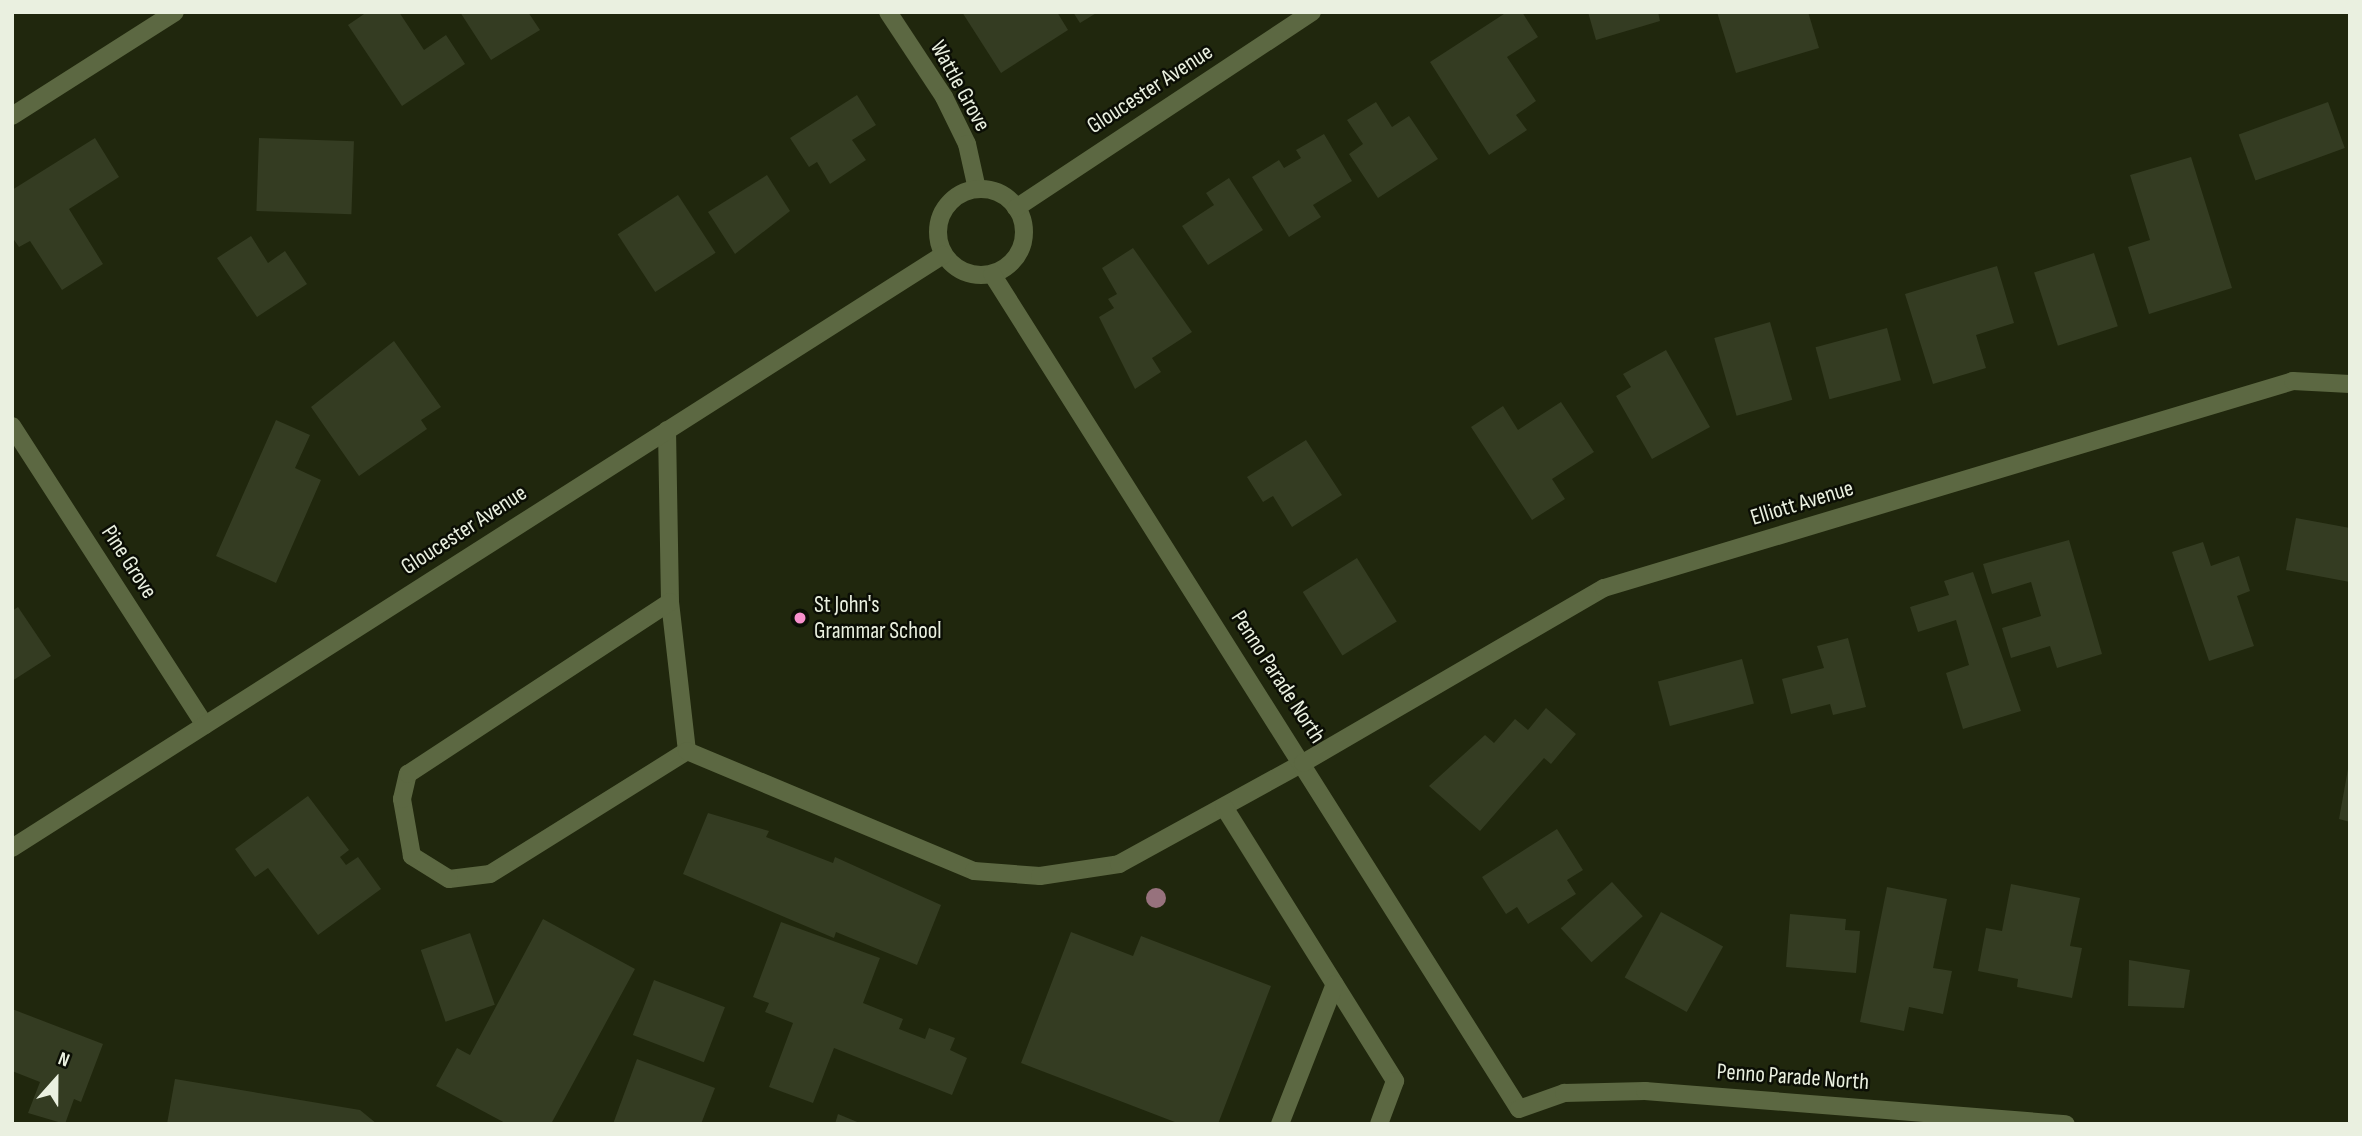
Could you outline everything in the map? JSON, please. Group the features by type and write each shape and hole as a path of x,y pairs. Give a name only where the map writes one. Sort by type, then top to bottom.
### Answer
{"street":[{"path":"12,116 175,12"},
{"name":"Wattle Grove","path":"888,12 944,97 967,144 977,189"},
{"name":"Gloucester Avenue","path":"1016,208 1312,12"},
{"path":"977,189 999,194 1016,208 1022,247 992,274 965,272 943,255 942,212 963,193 977,189"},
{"name":"Gloucester Avenue","path":"12,848 943,255"},
{"name":"Penno Parade North","path":"992,274 1303,763 1516,1116 1564,1093 1645,1091 2066,1124"},
{"name":"Elliott Avenue","path":"687,751 974,871 1040,876 1119,864 1303,763 1604,588 2293,381 2350,384"},
{"name":"Pine Grove","path":"12,426 205,724"},
{"path":"667,429 670,602 687,751 490,874 449,879 412,856 403,828 408,774 670,602"},
{"path":"1224,807 1395,1081 1379,1124"},
{"path":"1280,1124 1335,984"}],"building":[{"path":"367,12 399,12 424,50 446,35 465,64 402,106 348,25"},
{"path":"460,12 528,12 540,30 491,60"},
{"path":"962,12 1057,12 1068,30 1001,73"},
{"path":"1073,12 1098,12 1080,23"},
{"path":"1507,12 1522,12 1538,37 1507,57 1536,101 1516,115 1527,130 1489,155 1430,62"},
{"path":"1588,12 1658,12 1660,21 1596,40"},
{"path":"1717,12 1808,12 1819,48 1736,73"},
{"path":"857,95 876,125 852,140 866,160 830,184 817,162 809,167 790,138"},
{"path":"1376,102 1392,127 1409,116 1438,159 1378,198 1349,154 1363,144 1347,120"},
{"path":"2328,102 2345,148 2255,181 2239,134"},
{"path":"1324,134 1352,181 1313,205 1321,217 1289,237 1252,177 1279,160 1284,168 1301,158 1296,150"},
{"path":"95,138 119,177 69,209 103,264 62,290 30,241 19,247 12,237 12,190"},
{"path":"259,138 354,141 351,214 256,211"},
{"path":"2191,157 2232,288 2149,314 2128,247 2150,240 2130,175"},
{"path":"767,175 790,211 735,254 708,212"},
{"path":"1229,178 1263,230 1208,265 1182,226 1214,205 1206,193"},
{"path":"678,195 716,253 655,292 618,234"},
{"path":"251,236 268,263 285,251 307,284 257,317 217,258"},
{"path":"1133,248 1192,332 1152,358 1161,372 1135,389 1099,317 1114,308 1108,299 1117,294 1102,268"},
{"path":"2094,253 2118,326 2058,346 2034,272"},
{"path":"1997,266 2014,323 1976,335 1986,368 1933,384 1905,294"},
{"path":"1770,322 1792,400 1737,416 1714,338"},
{"path":"1887,328 1901,380 1829,399 1816,347"},
{"path":"394,341 441,407 421,420 427,429 359,476 311,407"},
{"path":"1666,350 1710,427 1652,459 1616,396 1631,387 1623,374"},
{"path":"1561,402 1594,452 1552,479 1565,499 1532,520 1471,427 1503,406 1518,430"},
{"path":"276,420 310,435 295,468 321,480 276,583 216,556"},
{"path":"1306,440 1342,495 1292,527 1273,496 1263,502 1247,477"},
{"path":"2296,518 2350,528 2350,582 2286,570"},
{"path":"2069,540 2102,654 2057,668 2050,646 2011,658 2002,628 2041,616 2031,582 1992,594 1983,564"},
{"path":"2203,542 2211,566 2239,556 2250,591 2237,596 2254,646 2209,661 2172,552"},
{"path":"1357,558 1397,622 1342,656 1303,592"},
{"path":"1973,572 2021,711 1963,729 1946,673 1969,665 1956,620 1918,632 1910,607 1949,595 1944,581"},
{"path":"18,607 51,656 12,681 12,611"},
{"path":"1848,638 1866,707 1833,715 1830,704 1791,714 1782,679 1824,668 1817,646"},
{"path":"1742,659 1754,703 1670,726 1658,682"},
{"path":"1546,708 1576,734 1551,764 1544,758 1480,831 1429,786 1485,735 1494,743 1515,719 1528,730"},
{"path":"2350,769 2350,822 2339,819"},
{"path":"308,796 349,850 340,857 346,865 358,857 381,889 318,935 268,868 255,877 235,849"},
{"path":"708,813 769,831 766,837 833,863 835,857 941,905 917,965 836,932 834,938 683,874"},
{"path":"1557,829 1583,870 1567,880 1576,894 1528,924 1517,907 1506,914 1482,877"},
{"path":"1612,882 1643,916 1592,962 1561,928"},
{"path":"2011,884 2080,898 2070,946 2082,948 2072,998 2017,987 2018,979 1978,971 1986,928 2002,931"},
{"path":"1887,887 1947,899 1933,968 1952,971 1943,1014 1909,1007 1904,1031 1860,1022"},
{"path":"1661,912 1723,946 1687,1012 1625,978"},
{"path":"1790,914 1846,919 1845,930 1860,931 1856,973 1786,967"},
{"path":"543,919 635,969 551,1124 507,1124 436,1086 457,1048 470,1055"},
{"path":"781,922 880,958 863,1003 903,1019 899,1029 925,1039 929,1028 955,1038 950,1050 967,1058 952,1095 834,1048 813,1103 769,1087 793,1023 765,1012 769,1003 753,997"},
{"path":"1071,932 1133,956 1141,936 1271,986 1218,1124 1180,1124 1021,1063"},
{"path":"470,933 495,1005 446,1022 421,950"},
{"path":"2129,960 2190,970 2184,1008 2128,1006"},
{"path":"654,980 725,1007 704,1062 633,1035"},
{"path":"12,1009 103,1044 81,1102 74,1099 65,1124 28,1113 40,1082 12,1071"},
{"path":"637,1059 715,1088 701,1124 613,1124"},
{"path":"175,1079 360,1110 377,1124 167,1124"},
{"path":"838,1114 862,1124 835,1124"}],"place":[{"name":"St John's Grammar School","path":"800,618"}]}
